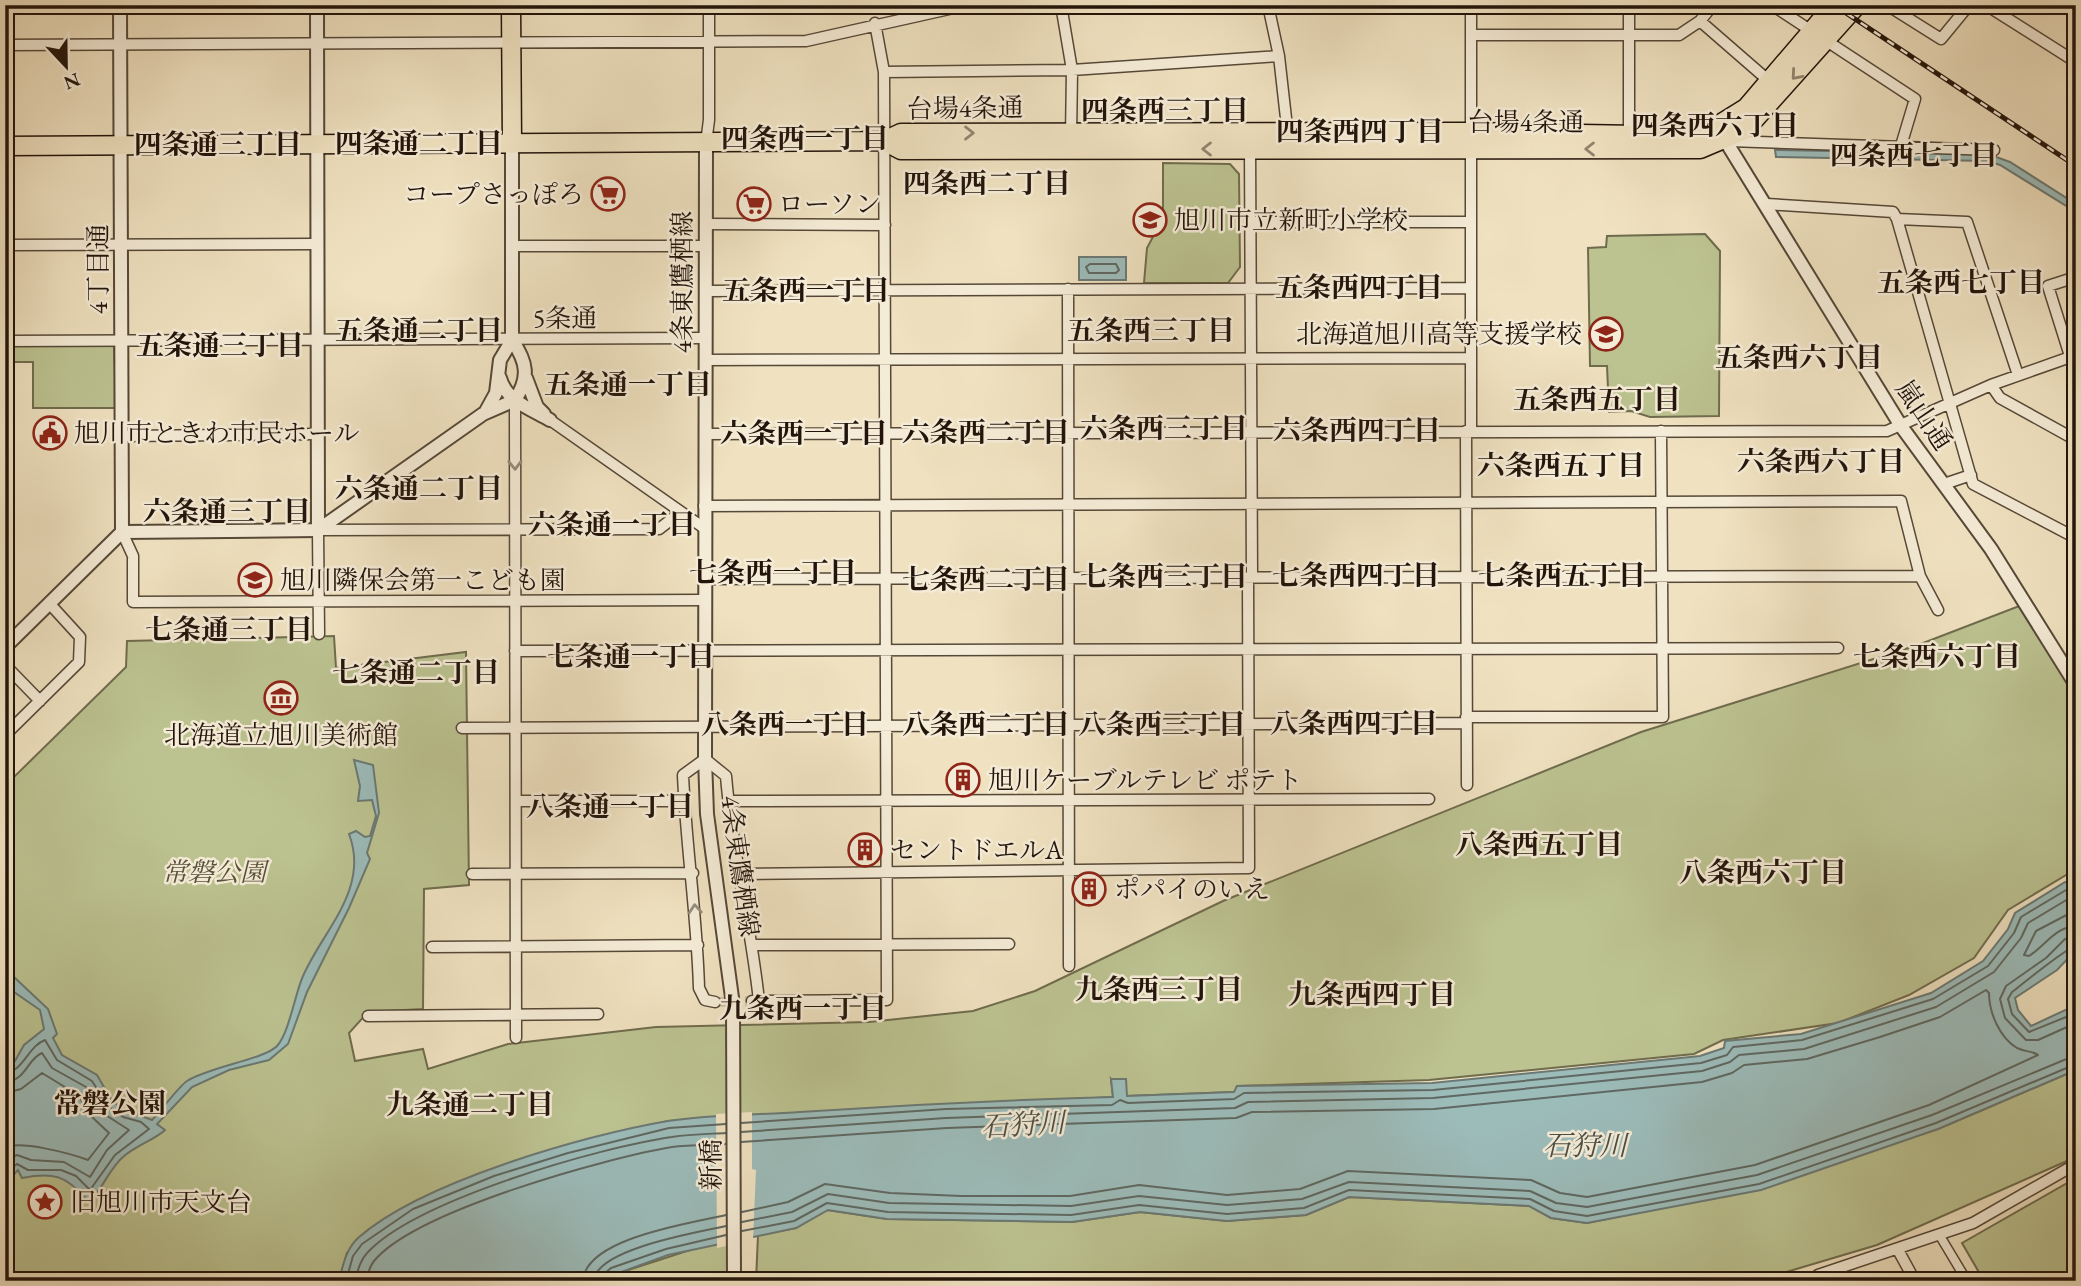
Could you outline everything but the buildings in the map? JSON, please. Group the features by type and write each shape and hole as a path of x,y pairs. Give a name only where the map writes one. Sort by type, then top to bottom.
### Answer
{"highway":[{"path":"511,5 512,144"},
{"name":"台場4条通","path":"1471,140 1700,149 1725,140 1745,130 1762,113 1819,36 1834,5"},
{"name":"台場4条通","path":"5,146 884,141 901,134 1071,141 1471,140 1699,132 1746,108 1769,81 1857,5"},
{"path":"1634,135 1725,140 1746,108"}],"street":[{"name":"4丁目通","path":"120,5 122,532"},
{"path":"317,5 319,634"},
{"path":"706,143 709,120 709,5"},
{"path":"5,45 806,41 875,23 967,5"},
{"path":"1061,5 1072,70 1071,141"},
{"path":"1268,5 1279,56 1288,141"},
{"path":"1467,785 1466,503 1471,358 1471,5"},
{"path":"1629,5 1628,36 1634,135"},
{"path":"1471,35 1679,35 1700,21 1713,5"},
{"path":"1772,5 1915,99 1900,149"},
{"path":"1887,5 1941,39 1969,5"},
{"path":"1986,5 2076,62"},
{"path":"1700,21 1769,81"},
{"path":"710,1001 699,988 693,873 683,775 705,759 726,776 739,874 754,945 756,1001 887,1000 884,72 875,23"},
{"path":"884,72 1072,70 1279,56"},
{"path":"1725,140 1900,149 1994,150"},
{"name":"嵐山通","path":"1725,140 1901,426 1991,549 2076,685"},
{"path":"739,874 1249,869 1252,360 1250,141"},
{"name":"4条東鷹栖線","path":"706,143 705,759 707,814 729,958 733,1048"},
{"path":"512,144 512,340 500,360 503,390 704,528"},
{"path":"1766,204 1894,212 1973,484 2076,538"},
{"path":"1897,219 1967,222 2018,375"},
{"path":"1251,222 1471,222"},
{"path":"705,224 885,225"},
{"path":"5,245 316,244"},
{"path":"512,247 705,246"},
{"path":"705,434 1887,431 1991,385 2073,355 2048,286 2076,277"},
{"path":"705,291 1471,288"},
{"path":"1068,289 1069,965"},
{"name":"5条通","path":"5,341 705,338"},
{"path":"512,340 525,359 526,377 537,407 550,420"},
{"path":"705,360 1471,358"},
{"path":"516,1038 515,400 526,377"},
{"path":"484,414 490,407 500,379"},
{"path":"1991,385 2000,398 2076,440"},
{"path":"318,530 484,414 515,400"},
{"path":"462,728 1248,723 1663,717 1661,430"},
{"path":"122,436 317,434"},
{"path":"1944,484 1971,475"},
{"path":"704,506 1901,501 1920,576 1938,610"},
{"path":"5,647 122,532 659,529 681,512"},
{"path":"122,532 133,556 133,602 705,600"},
{"path":"704,579 1920,576"},
{"path":"5,735 79,662 80,637 49,603"},
{"path":"515,651 1838,648"},
{"path":"5,665 40,701"},
{"path":"728,801 1429,799"},
{"path":"516,801 684,800"},
{"path":"472,874 693,873"},
{"path":"754,945 1009,944"},
{"path":"432,947 698,945"},
{"path":"368,1016 515,1017 597,1014"},
{"name":"新橋","path":"733,1048 734,1281"},
{"path":"1811,1281 1818,1275 1973,1223 2076,1164"},
{"path":"1940,1236 1967,1281"},
{"path":"1898,1250 1915,1281"}],"green space":[{"path":"1163,163 1230,164 1239,174 1240,267 1228,283 1144,283 1147,248 1163,218"},
{"path":"1705,234 1720,251 1719,416 1650,417 1631,411 1609,412 1607,366 1590,366 1588,248 1606,247 1607,236"},
{"path":"5,341 114,342 116,408 33,408 33,362 5,362"},
{"path":"2027,603 2076,685 2076,869 2008,910 1974,958 1909,995 1838,1023 1723,1040 1694,1054 1429,1080 1237,1086 1235,1092 1126,1096 1111,1079 1113,1097 668,1121 566,1146 347,1253 339,1281 5,1281 5,769 14,777 126,667 127,641 334,636 336,668 466,652 469,885 424,889 423,1009 368,1012 349,1033 355,1061 423,1049 428,1069 508,1044 656,1027 869,1022 973,1011 1035,991 1223,901 1641,732 1918,645"},
{"path":"2076,1070 2076,1157 1877,1245 1756,1281 756,1281 758,1235 796,1228 827,1210 887,1219 1072,1222 1140,1212 1227,1221 1306,1215 1349,1197 1530,1206 1551,1218 1587,1223 1667,1207 1938,1129"},
{"path":"2076,1178 2076,1281 1984,1281 1962,1243"},
{"path":"733,1236 734,1281 606,1281 613,1275"}],"water":[{"path":"1775,150 1988,154 2010,162 2076,204 2076,212 2000,165 1988,161 1776,157"},
{"path":"1079,257 1126,257 1126,280 1079,280"},
{"path":"354,760 373,765 379,813 367,853 370,859 307,992 288,1044 269,1060 229,1070 192,1087 157,1124 165,1130 123,1157 93,1198 87,1200 72,1185 58,1177 42,1175 22,1178 18,1170 5,1184 5,1068 15,1061 24,1045 44,1029 40,1010 11,990 5,993 5,964 14,977 48,1009 57,1034 53,1038 62,1055 97,1075 112,1101 126,1110 152,1120 187,1081 271,1051 281,1040 303,976 349,891 354,854 349,834 356,831 365,837 370,836 376,816 372,800 358,801 360,786"},
{"name":"石狩川","path":"2065,882 2076,884 2076,950 2057,970 2015,998 2018,1010 2031,1026 2076,1005 2076,1070 1938,1129 1761,1190 1587,1223 1551,1218 1529,1206 1349,1197 1306,1215 1227,1221 1140,1212 1072,1222 887,1219 828,1210 796,1228 668,1255 613,1275 606,1281 339,1281 354,1242 386,1217 421,1198 462,1180 550,1149 668,1121 917,1105 1113,1097 1111,1079 1126,1079 1127,1096 1234,1092 1237,1086 1432,1083 1700,1056 1724,1048 1725,1041 1801,1034 1931,993 1983,961 2008,929 2015,913"}],"pier":[{"path":"752,1112 752,1169 756,1170 753,1240 717,1248 716,1114"}],"tunnel":[{"path":"715,1002 752,1001"}],"railway":[{"path":"1834,5 2076,166"}],"place":[{"name":"コープさっぽろ","path":"608,194"},
{"name":"ローソン","path":"754,204"},
{"name":"旭川市立新町小学校","path":"1150,220"},
{"name":"北海道旭川高等支援学校","path":"1606,334"},
{"name":"旭川市ときわ市民ホール","path":"50,433"},
{"name":"旭川隣保会第一こども園","path":"255,580"},
{"name":"北海道立旭川美術館","path":"281,698"},
{"name":"旭川ケーブルテレビ ポテト","path":"963,780"},
{"name":"セントドエルA","path":"865,850"},
{"name":"ポパイのいえ","path":"1089,889"},
{"name":"旧旭川市天文台","path":"45,1202"}],"district":[{"name":"四条西三丁目","path":"1165,110"},
{"name":"四条西六丁目","path":"1715,125"},
{"name":"四条西四丁目","path":"1360,131"},
{"name":"四条西一丁目","path":"805,138"},
{"name":"四条通二丁目","path":"419,143"},
{"name":"四条通三丁目","path":"218,144"},
{"name":"四条西七丁目","path":"1914,155"},
{"name":"四条西二丁目","path":"987,183"},
{"name":"五条西七丁目","path":"1961,282"},
{"name":"五条西四丁目","path":"1359,287"},
{"name":"五条西一丁目","path":"806,290"},
{"name":"五条通二丁目","path":"419,330"},
{"name":"五条西三丁目","path":"1151,330"},
{"name":"五条通三丁目","path":"220,345"},
{"name":"五条西六丁目","path":"1799,357"},
{"name":"五条通一丁目","path":"628,384"},
{"name":"五条西五丁目","path":"1597,399"},
{"name":"六条西三丁目","path":"1164,428"},
{"name":"六条西四丁目","path":"1357,430"},
{"name":"六条西二丁目","path":"986,432"},
{"name":"六条西一丁目","path":"804,433"},
{"name":"六条西六丁目","path":"1821,461"},
{"name":"六条西五丁目","path":"1561,465"},
{"name":"六条通二丁目","path":"419,488"},
{"name":"六条通三丁目","path":"227,511"},
{"name":"六条通一丁目","path":"612,524"},
{"name":"七条西一丁目","path":"773,572"},
{"name":"七条西四丁目","path":"1356,575"},
{"name":"七条西五丁目","path":"1562,575"},
{"name":"七条西三丁目","path":"1164,576"},
{"name":"七条西二丁目","path":"986,579"},
{"name":"七条通三丁目","path":"229,629"},
{"name":"七条通一丁目","path":"631,656"},
{"name":"七条西六丁目","path":"1937,656"},
{"name":"七条通二丁目","path":"416,672"},
{"name":"八条西四丁目","path":"1354,723"},
{"name":"八条西一丁目","path":"785,724"},
{"name":"八条西二丁目","path":"986,724"},
{"name":"八条西三丁目","path":"1162,724"},
{"name":"八条通一丁目","path":"610,806"},
{"name":"八条西五丁目","path":"1539,844"},
{"name":"八条西六丁目","path":"1763,872"},
{"name":"九条西三丁目","path":"1159,989"},
{"name":"九条西四丁目","path":"1372,994"},
{"name":"九条西一丁目","path":"803,1008"},
{"name":"常磐公園","path":"110,1103"},
{"name":"九条通二丁目","path":"470,1104"}]}
